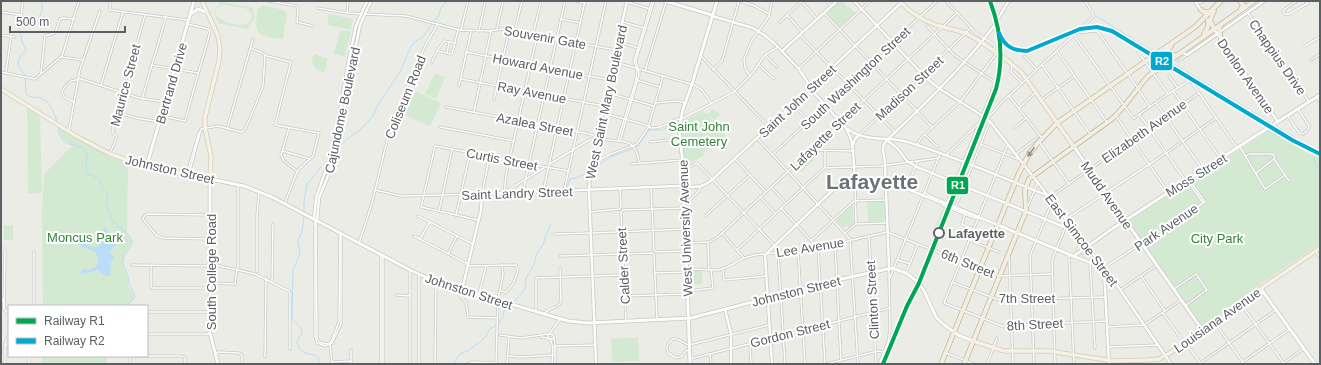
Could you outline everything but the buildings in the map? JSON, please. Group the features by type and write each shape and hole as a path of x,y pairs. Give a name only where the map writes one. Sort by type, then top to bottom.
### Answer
{"highway":[{"path":"941,364 1022,162 1039,139 1057,123 1199,23 1221,1"},
{"path":"1214,29 1211,23 1211,15 1221,1"},
{"path":"1238,12 1243,6 1240,1"},
{"path":"965,362 1026,211 1026,187 1028,181 1033,175 1116,116 1137,88 1152,72 1254,1"},
{"path":"1201,10 1207,13 1214,8"},
{"path":"1199,23 1202,16 1201,10"},
{"path":"1196,41 1205,33 1208,27 1206,17"},
{"path":"1221,24 1218,28 1218,33 1221,39"},
{"path":"1181,52 1171,56 1167,51 1191,29"}],"main road":[{"name":"Bertrand Drive","path":"147,165 194,1"},
{"path":"202,1 218,36 220,51 218,65 205,114 205,128 210,151 210,179"},
{"path":"665,1 712,16"},
{"name":"West University Avenue","path":"689,345 684,187 679,138 680,118 701,56 716,1"},
{"name":"Mudd Avenue","path":"902,2 919,18 983,40 1011,63 1041,100 1203,331"},
{"path":"191,14 198,9 206,12"},
{"name":"Johnston Street","path":"1,89 94,147 110,154 147,165 238,185 259,192 285,203 419,275 436,282 479,296 578,323 688,318 889,268 894,268 906,273 919,283"},
{"name":"Moss Street","path":"1073,256 1125,220 1318,96"},
{"name":"South College Road","path":"210,179 210,334 218,364"},
{"path":"998,225 1073,256"},
{"name":"Louisiana Avenue","path":"919,283 938,319 954,332 973,341 1000,351 1054,352 1109,363 1133,363 1153,360 1166,356 1320,248"},
{"path":"1261,289 1314,364"},
{"path":"689,345 690,364"}],"street":[{"path":"1,12 21,15 23,1"},
{"path":"1,72 35,79 61,57 79,1"},
{"path":"110,1 109,10 166,17 188,22 209,30 185,121 161,116"},
{"path":"269,1 283,2 298,7 297,22 313,26"},
{"path":"347,13 348,1"},
{"name":"Cajundome Boulevard","path":"316,220 319,198 328,178 356,26 367,1"},
{"name":"Cajundome Boulevard","path":"330,163 343,119 360,25 371,1"},
{"path":"461,30 468,1"},
{"path":"497,29 503,1"},
{"path":"515,31 522,1"},
{"path":"533,35 541,1"},
{"path":"523,193 565,1"},
{"path":"543,192 585,2 576,1"},
{"path":"564,191 606,1"},
{"path":"619,141 639,73 636,62 653,1"},
{"path":"645,71 665,1"},
{"path":"713,70 721,62 739,1 755,6 769,14"},
{"path":"750,76 746,70 744,62 748,48 769,14 772,1"},
{"path":"780,22 802,1 817,19"},
{"path":"827,1 831,6"},
{"path":"782,51 837,1"},
{"name":"East Simcoe Street","path":"854,1 923,75 940,89 988,120 1033,175 1104,268 1171,364"},
{"path":"799,68 870,1"},
{"name":"South Washington Street","path":"772,155 937,1"},
{"path":"946,1 983,40"},
{"path":"878,364 884,352 890,331 886,182 882,148 886,140 940,89 964,62 997,22 1009,1"},
{"path":"956,206 988,120 1022,83 1091,19 1093,13 1085,1"},
{"path":"1203,1 1195,2 1206,17"},
{"path":"1178,61 1264,1"},
{"path":"1297,1 1284,10 1285,14 1290,14 1311,1"},
{"path":"479,31 485,2"},
{"path":"627,2 650,9"},
{"name":"West Saint Mary Boulevard","path":"596,364 592,276 592,233 589,190 592,160 627,2"},
{"name":"Saint John Street","path":"700,187 706,185 735,159 902,2"},
{"name":"Souvenir Gate","path":"318,8 347,13 402,15 458,30 510,30 616,50"},
{"path":"68,131 83,60 100,11"},
{"path":"101,85 123,12"},
{"name":"Lafayette Street","path":"708,242 714,240 722,233 957,12"},
{"name":"Chappius Drive","path":"1248,12 1309,102"},
{"path":"824,13 932,127"},
{"name":"Maurice Street","path":"110,154 117,138 112,131 145,15"},
{"path":"787,15 816,51 895,132"},
{"path":"712,16 734,21 759,31 799,68 811,88 846,128 851,139 853,151 856,224"},
{"path":"142,99 166,17"},
{"path":"41,74 45,36 56,32 59,20 62,18 74,20"},
{"path":"561,19 580,23"},
{"path":"623,22 645,28"},
{"name":"Coliseum Road","path":"359,243 372,206 391,124 427,42 438,24"},
{"path":"927,26 955,56 993,81 995,86 957,183 947,203"},
{"name":"Madison Street","path":"853,151 853,143 859,135 971,28"},
{"name":"Donlon Avenue","path":"1214,29 1218,33"},
{"path":"437,51 452,54 458,30"},
{"path":"494,99 510,30"},
{"path":"459,86 471,31"},
{"path":"474,112 491,31"},
{"path":"1076,33 1098,32 1150,107"},
{"path":"1,35 15,37"},
{"path":"505,193 509,160 537,35"},
{"path":"1074,35 1132,118 1189,81 1246,156 1265,189 1285,175"},
{"path":"6,73 11,36"},
{"path":"1305,46 1320,37"},
{"path":"227,129 253,39"},
{"name":"Donlon Avenue","path":"1221,39 1279,122"},
{"path":"432,62 444,41 455,43"},
{"path":"447,53 449,42"},
{"path":"618,42 639,48"},
{"path":"602,112 651,128 662,127 734,92 750,76 765,55 778,47"},
{"path":"250,48 266,55 291,62 275,125 319,134 314,154 297,171 285,203"},
{"path":"917,145 919,140 932,127 960,102 995,51"},
{"path":"1057,51 1108,123"},
{"name":"Howard Avenue","path":"466,52 609,80"},
{"path":"1138,52 1168,94"},
{"path":"1181,52 1187,55"},
{"path":"1311,60 1320,54"},
{"path":"188,174 200,129 216,126 243,132 263,86 266,55"},
{"path":"765,55 777,67"},
{"path":"701,56 769,127"},
{"path":"1024,56 1037,70"},
{"path":"61,57 83,60"},
{"path":"614,62 692,84 700,88 711,103"},
{"path":"1011,63 1011,72 1022,83"},
{"path":"151,65 198,73"},
{"path":"759,65 774,79"},
{"path":"1042,65 1091,135"},
{"path":"592,160 599,160 611,154 633,147 638,143 648,127 663,76"},
{"path":"1041,100 1075,76"},
{"path":"1169,76 1178,87"},
{"name":"Ray Avenue","path":"461,78 604,106"},
{"path":"74,102 64,97 62,92 69,82 78,79 142,99 165,102"},
{"path":"637,80 660,87"},
{"path":"1173,90 1220,159"},
{"path":"607,92 654,106"},
{"path":"1019,108 1035,92"},
{"name":"Elizabeth Avenue","path":"1049,197 1199,93"},
{"path":"1009,96 1026,118 1069,184"},
{"path":"1318,96 1320,102"},
{"path":"655,103 677,101 685,103"},
{"path":"1156,103 1203,170"},
{"path":"793,104 809,121"},
{"name":"Azalea Street","path":"446,107 577,132 597,138 625,142 633,147"},
{"path":"1288,116 1299,133 1302,134 1307,131 1309,126 1298,109"},
{"path":"117,112 136,118 160,122"},
{"path":"1139,114 1187,180"},
{"path":"1116,116 1168,192"},
{"path":"339,118 343,119"},
{"path":"1015,128 1026,118"},
{"path":"1055,364 1052,260 1067,220 1216,118"},
{"path":"946,155 981,122"},
{"path":"440,127 514,141"},
{"path":"289,128 282,151 282,158 297,171"},
{"path":"846,128 859,135 873,139 902,140 941,153 1049,197"},
{"path":"925,134 938,148"},
{"path":"549,164 589,140 597,138"},
{"path":"650,142 679,138"},
{"path":"756,138 851,240 858,364"},
{"path":"1016,154 1039,139"},
{"path":"886,140 898,149 908,162 915,166 1076,231"},
{"path":"932,150 934,144"},
{"path":"980,144 1022,162"},
{"path":"952,282 1008,144"},
{"name":"Curtis Street","path":"424,196 435,146 490,158 569,171"},
{"path":"633,147 638,153 639,162"},
{"path":"439,211 452,149"},
{"path":"811,150 853,151"},
{"path":"282,151 310,159"},
{"path":"825,151 825,168"},
{"path":"456,215 470,153"},
{"path":"889,280 941,153"},
{"path":"1246,156 1249,154 1273,154 1275,157 1274,160 1289,181"},
{"path":"490,158 461,297 466,302 468,317 497,318"},
{"path":"737,250 825,168 885,166 939,158"},
{"path":"735,159 766,192"},
{"path":"632,164 639,162 682,160"},
{"path":"906,188 918,160"},
{"path":"1256,173 1274,160"},
{"path":"683,170 687,170 695,164 698,164 774,245"},
{"path":"505,193 545,167"},
{"path":"705,216 750,175"},
{"name":"Park Avenue","path":"1104,268 1202,203 1187,180"},
{"path":"1028,206 1038,182"},
{"path":"772,364 766,276 766,253 839,184 892,183 998,225"},
{"path":"210,283 234,284 236,281 238,185"},
{"path":"651,187 657,319"},
{"path":"684,187 700,187 699,191 688,202"},
{"name":"Saint Landry Street","path":"375,190 401,196 424,196 620,188 684,187"},
{"path":"771,187 786,203"},
{"name":"Calder Street","path":"620,188 626,321"},
{"path":"925,191 928,195 976,215 978,218"},
{"path":"257,272 257,216 259,192"},
{"path":"424,196 421,207 478,220"},
{"path":"760,197 775,213"},
{"path":"812,240 855,201 886,200"},
{"path":"1034,364 1031,254 1053,201"},
{"path":"942,205 974,218 978,218"},
{"path":"590,212 685,208"},
{"path":"781,208 818,248 825,364 875,351 880,350 884,352"},
{"path":"210,215 148,214 145,215 143,219 156,235 162,238 210,239"},
{"path":"965,214 962,224 973,229"},
{"path":"418,216 473,244"},
{"path":"316,220 317,337 321,343 330,344"},
{"path":"420,239 430,222"},
{"path":"845,233 856,224 887,223"},
{"path":"272,282 273,224"},
{"path":"554,234 686,229"},
{"path":"887,232 906,238 918,244 906,273"},
{"name":"Lee Avenue","path":"655,273 722,269 744,258 766,253 818,248 887,232"},
{"path":"341,233 341,322 334,340 330,344 332,363 351,363 351,350"},
{"path":"722,233 744,258"},
{"path":"414,236 467,265 516,265 518,270 510,289 505,292 500,291"},
{"path":"448,254 457,236"},
{"name":"Clinton Street","path":"869,236 875,351 878,364"},
{"path":"1077,250 1082,239"},
{"path":"969,240 999,252"},
{"path":"624,296 656,295 713,288 708,242 686,243"},
{"path":"835,244 841,360"},
{"name":"6th Street","path":"918,244 999,276 1052,274"},
{"path":"5,249 3,298 5,311 8,312"},
{"path":"560,256 686,251"},
{"path":"798,251 804,364"},
{"path":"1315,251 1320,257"},
{"path":"34,252 34,305"},
{"path":"778,252 784,364"},
{"path":"1009,253 1013,364"},
{"path":"1069,254 1074,364"},
{"path":"382,255 382,364"},
{"path":"1073,256 1104,268 1109,363"},
{"path":"898,260 910,264"},
{"path":"1090,263 1095,348"},
{"path":"132,265 210,265 237,269 266,278 290,292 290,349"},
{"path":"467,364 472,362 496,363 498,301 503,276 502,265"},
{"path":"1120,290 1157,265"},
{"path":"151,266 151,287 210,288"},
{"path":"479,296 486,266"},
{"path":"545,315 547,311 558,306 560,303 560,268"},
{"path":"722,269 725,280 766,276"},
{"path":"410,270 410,364"},
{"path":"1174,289 1196,274 1207,290 1185,306"},
{"path":"419,275 419,364"},
{"path":"536,312 536,278 623,275"},
{"path":"1141,276 1200,364 1276,310"},
{"path":"265,357 266,278"},
{"path":"435,364 436,282"},
{"name":"7th Street","path":"952,282 999,300 1106,297"},
{"name":"8th Street","path":"952,282 944,303 1001,326 1107,321"},
{"path":"397,296 410,296"},
{"path":"1107,327 1145,325 1181,300"},
{"path":"1241,304 1283,364 1304,349"},
{"name":"Gordon Street","path":"690,359 890,308"},
{"path":"725,309 731,334 731,364"},
{"path":"148,312 210,312"},
{"path":"555,364 552,364 555,346 554,336 560,319"},
{"path":"1215,322 1244,363"},
{"path":"690,350 686,351 682,356 676,358 670,355 667,349 668,344 674,339 678,339 689,345 769,325"},
{"path":"500,335 521,338 540,336 549,334 556,327"},
{"path":"1240,364 1244,363 1290,329"},
{"path":"148,334 210,334"},
{"path":"549,334 554,336"},
{"path":"549,334 554,355"},
{"path":"540,336 549,339 554,336"},
{"path":"5,364 5,347 8,337"},
{"path":"507,364 509,337"},
{"path":"987,364 997,338"},
{"path":"5,347 8,342"},
{"path":"750,344 751,364"},
{"path":"555,346 596,345"},
{"path":"1108,348 1158,345"},
{"path":"215,354 240,353 242,356 242,364"},
{"path":"946,353 965,362 974,364"},
{"path":"710,354 711,364"},
{"path":"507,356 521,357 554,355"},
{"path":"148,356 184,357 185,364"}],"green space":[{"path":"219,1 253,8 252,10 255,16 254,19 247,29 217,23 218,21 215,16 215,12 216,8 220,4","holes":["222,5 248,9 252,15 251,21 244,24 237,24 218,18 216,9"]},
{"path":"838,1 842,1 855,13 839,27 826,13"},
{"path":"261,5 284,10 287,15 283,39 267,37 259,33 256,24 258,8 261,8"},
{"path":"329,14 353,19 351,30 327,25"},
{"path":"340,30 351,32 345,57 334,54"},
{"path":"314,54 328,59 324,73 314,66 312,61"},
{"path":"435,73 445,77 436,99 425,94"},
{"path":"415,91 441,103 430,126 406,116 405,114"},
{"path":"27,107 40,115 42,193 28,193"},
{"name":"Saint John Cemetery","path":"713,109 716,112 718,111 720,114 714,120 708,114 726,136 703,153 704,155 685,167 681,138 682,121 703,111 707,114"},
{"name":"Moncus Park","path":"59,128 93,147 128,162 127,233 130,237 131,244 123,259 123,266 127,276 128,285 134,297 125,305 43,305 42,215 44,174 73,145 63,139"},
{"name":"City Park","path":"1270,130 1310,154 1320,157 1320,244 1262,283 1239,302 1202,326 1128,221"},
{"path":"809,153 815,159 801,172 796,166"},
{"path":"884,201 885,219 883,221 868,222 867,202"},
{"path":"853,204 854,223 849,228 847,225 843,228 836,220"},
{"path":"944,208 947,209 939,228 935,226"},
{"path":"4,225 13,225 13,240 4,240"},
{"path":"1087,247 1099,263 1078,255"},
{"path":"689,271 702,271 702,284 689,284"},
{"path":"638,337 639,361 612,362 611,339"},
{"path":"42,357 106,357 104,364 42,364"}],"water":[{"path":"104,228 106,228 115,239 116,243 110,252 114,258 110,264 110,275 105,276 97,270 85,274 79,273 82,269 90,270 98,263 97,256 94,251 81,246 81,239 83,241 86,239 90,247 99,246 103,239 106,239"}],"waterway":[{"path":"42,1 42,10 39,18 34,22 23,22 19,27 22,42 26,50 19,58 18,66 25,75 26,94 31,97 41,98 47,102 57,122"},
{"path":"341,145 360,130 373,116 377,106 400,72 411,46 423,37 438,17 443,5 448,1"},
{"path":"1096,16 1154,52"},
{"path":"1159,55 1167,59"},
{"path":"1171,62 1271,123"},
{"path":"637,147 649,130 662,130 677,122"},
{"path":"1275,126 1314,148 1315,161 1320,171"},
{"path":"58,127 62,140 66,143 78,146 86,151 86,168 88,174 100,179 102,187 108,195 106,206 113,222 129,235 132,240 132,245 124,256 123,263 128,276 129,284 135,297 126,305"},
{"path":"593,169 610,157 632,149"},
{"path":"304,213 304,201 307,184 321,167"},
{"path":"568,188 570,179 587,173"},
{"path":"304,216 302,232 298,241 300,253 293,271 292,319 301,328 302,333 297,341 299,348 301,351 317,356 319,359 319,364"},
{"path":"514,302 525,288 526,278 534,264 537,253 543,245 551,224"},
{"path":"454,364 460,354 469,350 481,341 490,329 499,323 503,317 504,311 508,307"},
{"path":"105,364 106,357"}],"railway":[{"path":"999,1 1010,3 1022,1"},
{"path":"998,27 1004,41 1012,49 1022,51 1033,49 1069,33 1087,27 1096,27 1112,31 1292,140 1320,154"}],"rail line":[{"name":"R1","path":"883,364 907,306 919,283 996,89 1001,56 997,23 990,1"},
{"name":"R2","path":"999,33 1006,44 1013,49 1027,51 1080,29 1097,27 1112,31 1292,140 1320,154"}],"place":[{"name":"Lafayette","path":"939,233"}],"district":[{"name":"Lafayette","path":"872,182"}]}
